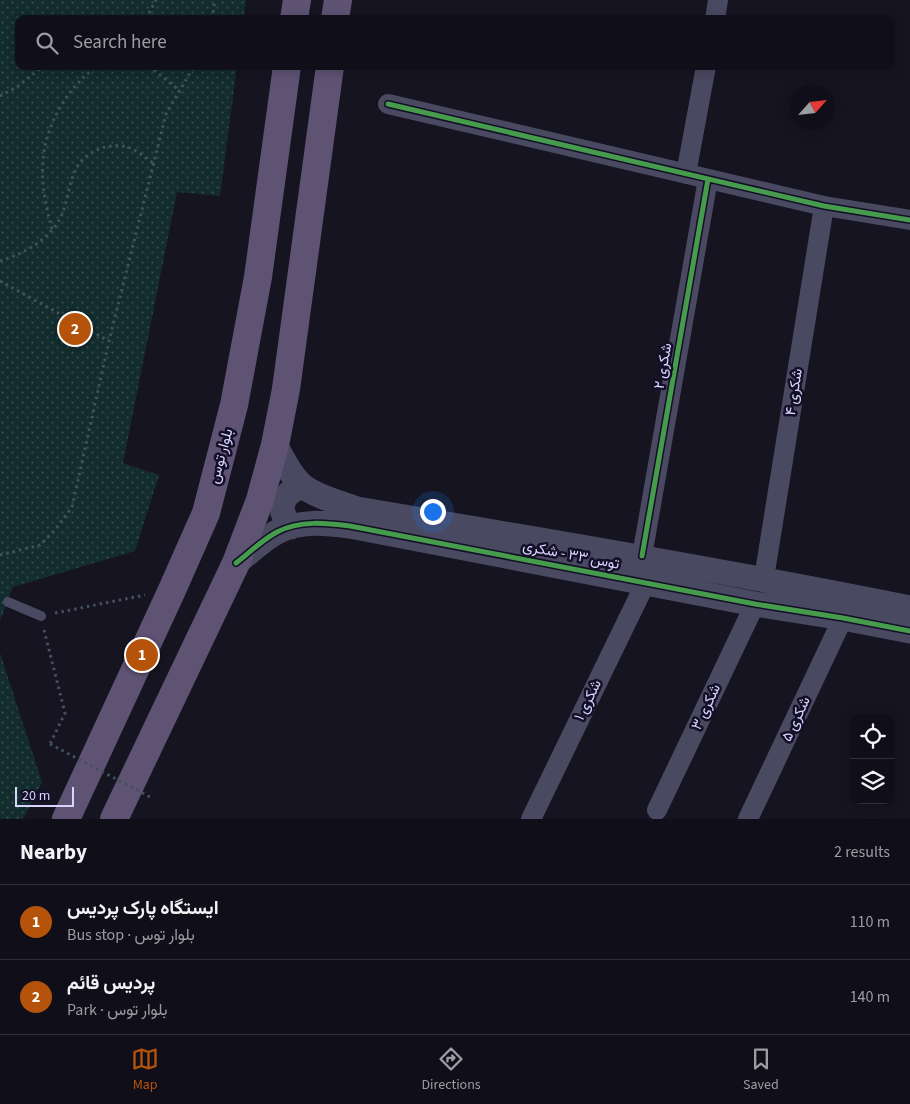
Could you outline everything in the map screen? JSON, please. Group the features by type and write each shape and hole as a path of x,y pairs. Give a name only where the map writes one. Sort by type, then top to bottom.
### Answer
{"main road":[{"path":"295,15 297,0"},
{"path":"336,15 338,0"},
{"name":"بلوار توس","path":"62,819 71,808 206,513 234,405 258,277 286,70"},
{"path":"114,819 236,563 260,500 275,445 286,389 329,70"}],"street":[{"path":"716,15 718,0"},
{"path":"686,174 705,70"},
{"path":"388,104 824,206 910,220"},
{"name":"شکری ۲","path":"642,556 708,180"},
{"name":"شکری ۴","path":"764,578 824,206"},
{"name":"توس ۳۳ - شکری","path":"275,445 292,473 303,486 321,496 357,509 642,556 764,578 910,608"},
{"path":"291,527 284,518 282,507 285,497 293,489 303,486"},
{"name":"توس ۳۳ - شکری","path":"236,563 276,533 291,527 320,522 350,526 910,632"},
{"name":"شکری ۱","path":"531,819 646,582"},
{"name":"شکری ۳","path":"657,810 755,604"},
{"name":"شکری ۵","path":"748,819 843,618"}],"lane":[{"path":"8,602 41,616"}],"path":[{"path":"148,15 156,0"},
{"path":"213,15 215,0"},
{"path":"0,96 17,88 38,70"},
{"path":"52,230 43,184 43,160 48,138 57,113 84,76 92,70"},
{"path":"154,70 180,91"},
{"path":"0,555 40,545 55,530 72,507 109,341 166,114 192,70"},
{"path":"0,261 24,252 52,230 64,211 76,169 85,158 101,148 113,146 128,147 153,163"},
{"path":"0,281 109,341"},
{"path":"152,798 50,744 66,713 41,616 172,590"}],"green space":[{"path":"0,0 246,0 244,15 15,15 15,70 236,70 220,196 177,192 123,463 159,475 135,551 13,587 0,621"},
{"path":"0,653 42,782 23,819 0,819"}],"cycle path":[{"path":"388,104 824,206 910,220"},
{"path":"642,556 708,179"},
{"path":"236,563 277,532 304,524 322,523 350,526 755,604 910,631"}],"place":[{"name":"پردیس قائم","path":"75,329"},
{"name":"ایستگاه پارک پردیس","path":"142,655"}]}
